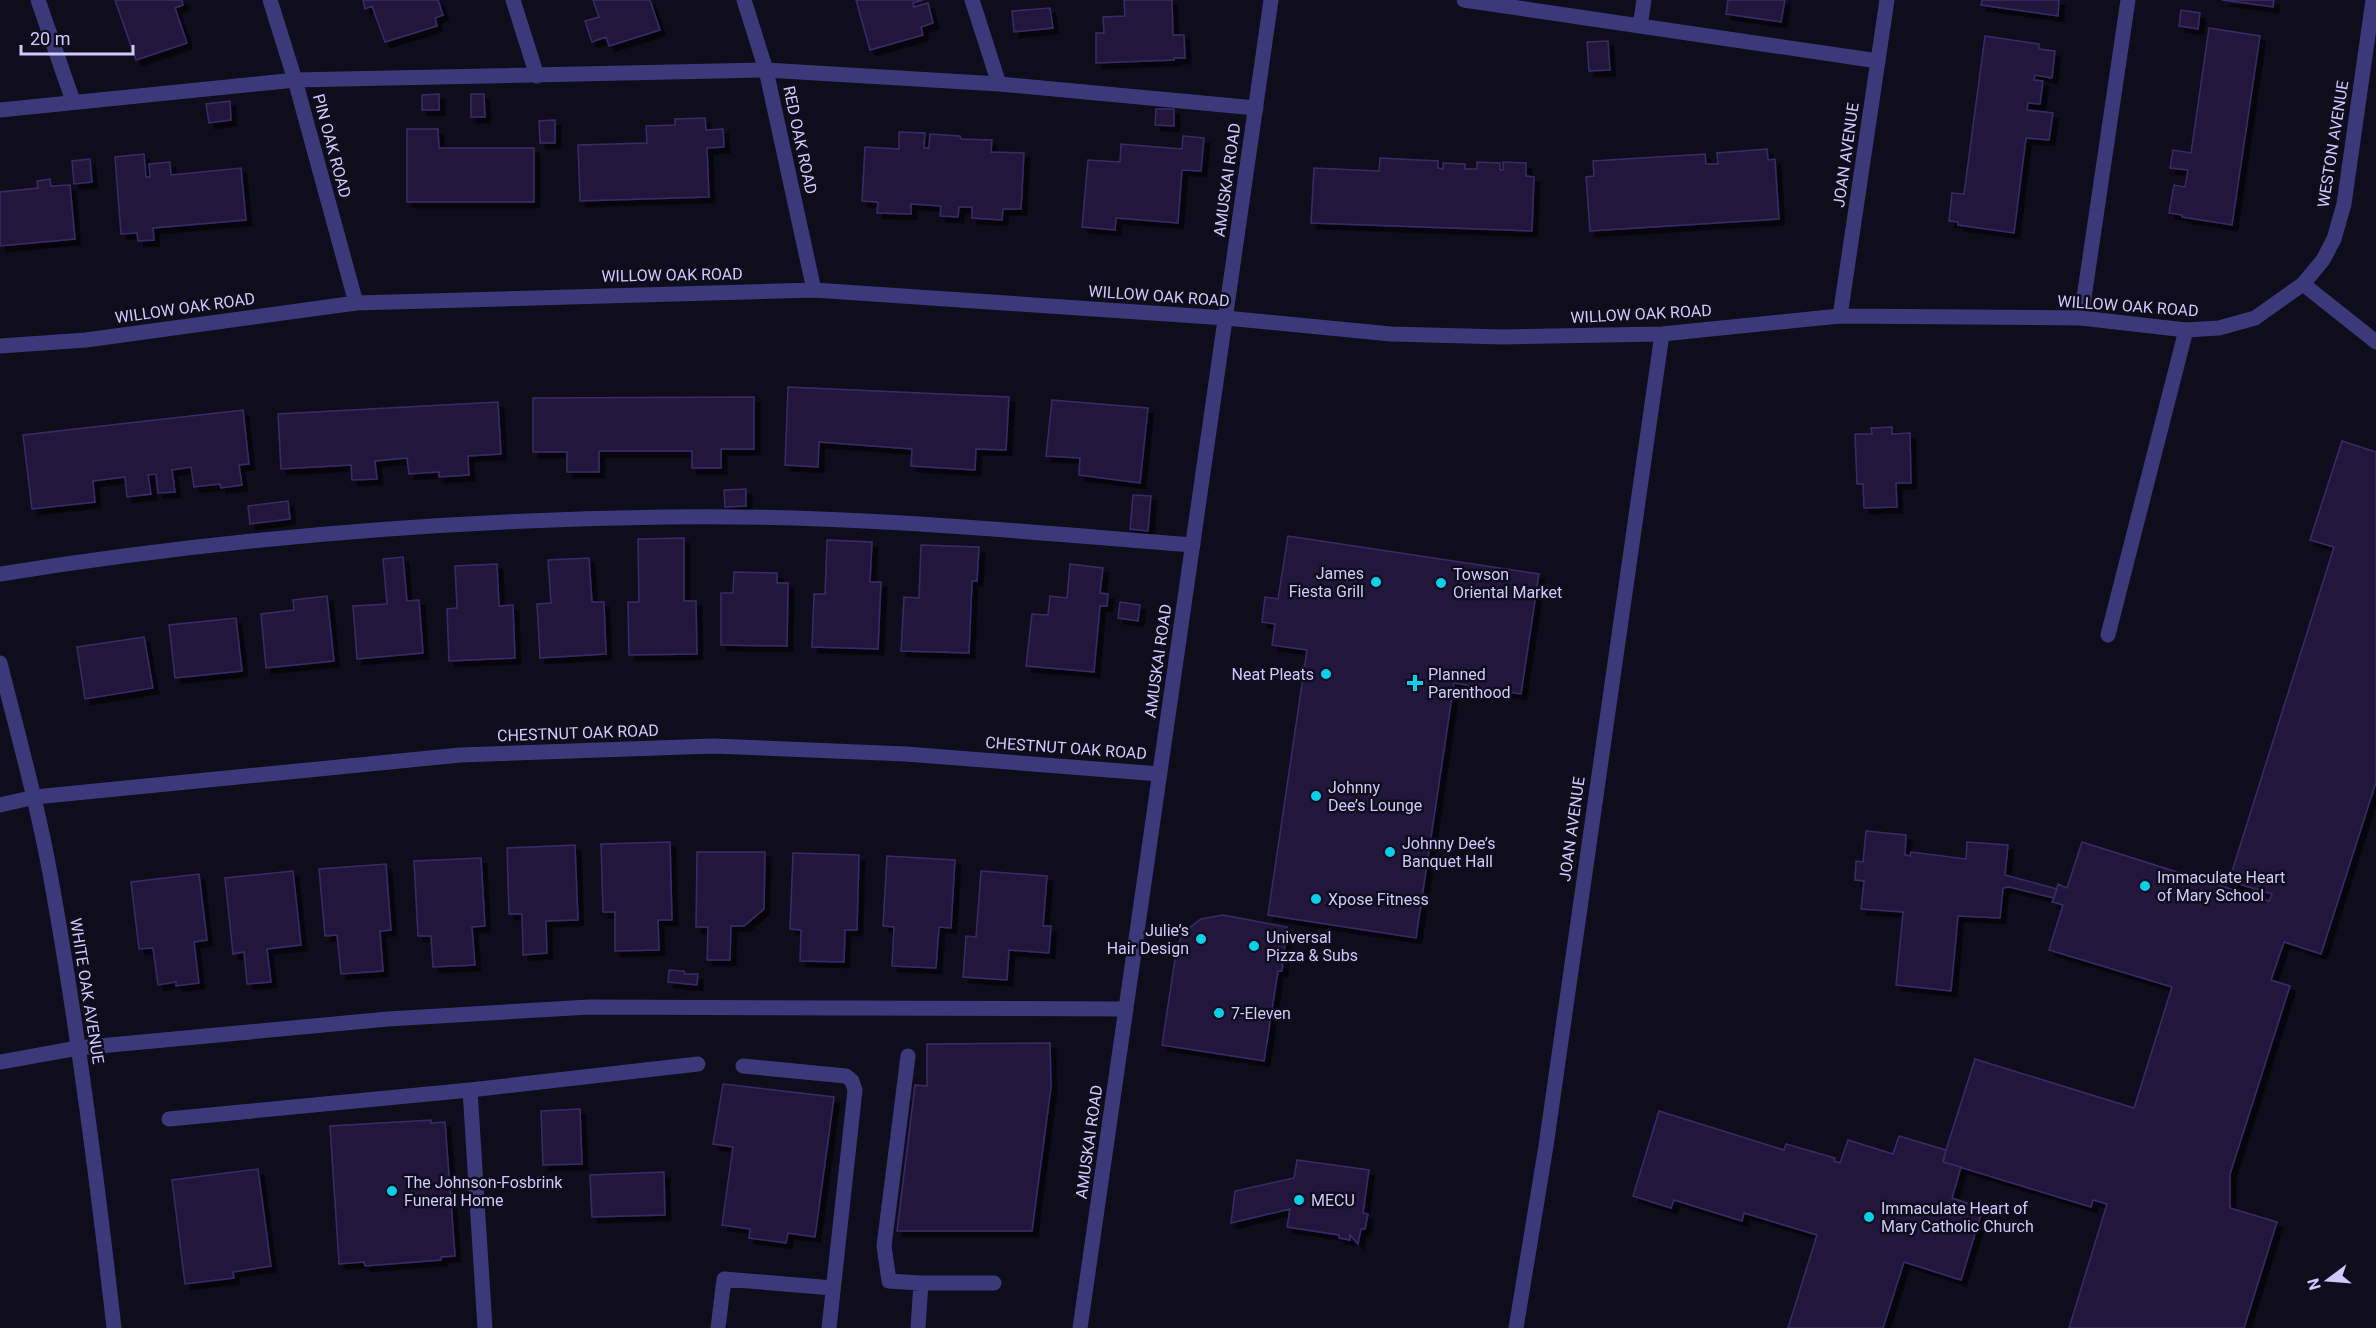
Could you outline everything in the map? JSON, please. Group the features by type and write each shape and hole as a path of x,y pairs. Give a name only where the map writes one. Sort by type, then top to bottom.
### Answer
{"street":[{"path":"38,0 73,101"},
{"name":"PIN OAK ROAD","path":"270,0 295,80 356,303"},
{"path":"513,0 537,76"},
{"name":"RED OAK ROAD","path":"744,0 766,70 814,290"},
{"path":"972,0 999,84"},
{"name":"AMUSKAI ROAD","path":"1080,1328 1271,0"},
{"path":"1464,0 1878,61"},
{"path":"1640,26 1644,0"},
{"name":"JOAN AVENUE","path":"1840,316 1887,0"},
{"path":"2081,318 2128,0"},
{"name":"WESTON AVENUE","path":"2303,284 2323,260 2334,239 2344,204 2373,0"},
{"path":"0,110 295,80 766,70 999,84 1256,108"},
{"path":"2303,284 2376,342"},
{"name":"WILLOW OAK ROAD","path":"0,346 86,340 356,303 814,290 1226,318 1402,334 1503,337 1662,334 1840,316 2081,318 2186,330 2219,328 2254,318 2303,284"},
{"path":"2108,635 2186,330"},
{"name":"JOAN AVENUE","path":"1516,1328 1546,1146 1662,334"},
{"path":"0,573 170,550 295,537 465,524 666,517 826,519 939,525 1193,545"},
{"name":"WHITE OAK AVENUE","path":"0,663 34,797 51,879 78,1048 114,1328"},
{"name":"CHESTNUT OAK ROAD","path":"0,805 34,797 460,755 713,746 906,754 1160,774"},
{"path":"0,1062 78,1048 388,1018 589,1007 1126,1009"},
{"path":"908,1056 884,1246 889,1281 994,1283"},
{"path":"169,1119 470,1090 698,1064"},
{"path":"743,1066 846,1076 852,1081 855,1090 829,1328"},
{"path":"470,1090 485,1328"},
{"path":"718,1328 724,1279 833,1288"},
{"path":"918,1328 921,1283"}],"building":[{"path":"115,0 182,0 183,5 175,8 187,43 136,60"},
{"path":"363,0 438,0 443,15 435,18 437,26 385,42 372,6 365,9"},
{"path":"593,0 650,0 660,30 609,46 606,37 592,42 585,21 599,17"},
{"path":"856,0 923,0 913,3 914,7 928,3 933,23 921,27 923,35 870,50"},
{"path":"1124,0 1172,0 1173,35 1184,35 1185,58 1096,63 1096,33 1104,33 1103,17 1125,16"},
{"path":"1728,0 1785,0 1781,22 1726,14"},
{"path":"1982,0 2059,0 2058,16 1981,5"},
{"path":"2222,0 2274,0 2273,7"},
{"path":"1050,8 1053,28 1014,32 1012,11"},
{"path":"2181,10 2200,13 2198,29 2179,26"},
{"path":"2209,28 2260,36 2232,225 2169,213 2174,185 2185,187 2188,170 2170,168 2173,150 2191,153"},
{"path":"1985,36 2039,44 2039,49 2055,51 2052,78 2035,75 2034,80 2043,81 2040,104 2028,103 2027,110 2053,113 2049,140 2026,138 2014,233 1958,225 1958,222 1949,221 1952,193 1964,194"},
{"path":"1608,41 1610,70 1589,71 1587,42"},
{"path":"439,94 439,110 422,110 422,95"},
{"path":"471,94 484,94 485,117 471,117"},
{"path":"230,101 231,120 209,123 206,104"},
{"path":"1156,109 1174,109 1174,126 1155,125"},
{"path":"705,118 706,130 723,129 724,147 707,148 709,197 580,201 578,145 647,143 646,126 675,125 675,119"},
{"path":"555,120 555,143 540,143 539,121"},
{"path":"407,129 438,129 439,148 534,148 534,202 407,202"},
{"path":"899,132 925,133 924,148 929,148 930,134 960,136 961,139 992,140 991,152 1024,153 1021,209 1003,209 1002,220 972,218 972,207 959,207 958,217 940,216 941,206 911,204 911,214 877,213 878,202 862,201 865,147 899,149"},
{"path":"1183,136 1204,138 1201,171 1182,170 1178,223 1116,218 1115,230 1082,227 1088,160 1120,162 1121,144 1182,149"},
{"path":"1767,149 1768,160 1775,159 1779,219 1590,231 1586,177 1594,176 1593,161 1705,154 1706,164 1718,164 1717,153"},
{"path":"144,154 146,177 150,177 149,164 170,162 171,175 241,168 246,220 153,228 154,240 138,241 137,233 121,234 115,157"},
{"path":"1380,158 1438,161 1438,168 1443,169 1443,163 1465,164 1465,169 1477,169 1477,162 1500,163 1500,170 1503,170 1503,162 1526,163 1526,176 1534,177 1532,231 1311,223 1314,168 1379,171"},
{"path":"90,159 92,182 74,184 72,161"},
{"path":"50,179 51,186 70,185 75,239 0,246 0,192 38,188 37,181"},
{"path":"788,387 1009,397 1006,450 976,449 975,470 911,466 912,449 819,442 818,467 785,465"},
{"path":"754,397 754,449 721,449 721,468 692,468 692,451 599,451 599,472 567,472 567,452 533,452 533,398"},
{"path":"1052,400 1148,408 1140,483 1079,475 1080,458 1046,456"},
{"path":"498,402 501,454 468,456 469,475 439,477 439,472 409,474 407,458 375,461 377,479 352,480 351,465 281,469 278,414"},
{"path":"243,410 249,464 239,465 242,485 221,488 220,484 194,487 191,467 172,470 175,492 158,493 156,474 148,475 151,494 127,497 125,477 93,481 95,502 32,509 23,435"},
{"path":"1892,427 1892,434 1910,433 1911,483 1896,483 1897,507 1864,508 1863,484 1857,484 1855,434 1872,434 1871,428"},
{"name":"Immaculate Heart of Mary School","path":"2342,441 2376,452 2376,782 2321,954 2284,942 2271,980 2290,986 2230,1174 2230,1208 2277,1222 2244,1328 2069,1328 2107,1204 2093,1200 2091,1207 1943,1162 1946,1150 1975,1059 2134,1108 2172,987 2049,950 2063,905 2052,902 2058,884 2067,888 2082,842 2269,901 2272,894 2229,881 2334,547 2310,540"},
{"path":"746,489 746,506 725,507 724,490"},
{"path":"1133,495 1151,496 1148,531 1130,529"},
{"path":"288,501 290,519 250,524 248,506"},
{"path":"1288,536 1539,574 1521,694 1454,683 1416,938 1268,915 1307,650 1272,645 1275,624 1262,622 1265,597 1278,599"},
{"path":"684,538 684,601 696,601 697,654 629,655 628,602 639,602 638,539"},
{"path":"827,540 872,542 870,582 881,582 878,649 812,647 814,594 825,594"},
{"path":"921,545 979,547 977,581 972,581 969,653 901,651 904,597 919,598"},
{"path":"403,557 407,601 419,600 423,653 357,659 353,606 387,604 383,559"},
{"path":"589,558 592,602 604,602 606,654 540,658 537,604 551,603 548,560"},
{"path":"497,564 499,606 513,605 515,658 449,661 447,609 457,608 455,566"},
{"path":"1070,564 1103,568 1100,593 1108,594 1107,606 1100,606 1094,672 1026,666 1032,614 1048,615 1050,596 1067,598"},
{"path":"734,572 777,573 777,583 788,583 787,646 721,645 721,593 733,593"},
{"path":"327,596 334,661 266,668 261,614 294,610 293,600"},
{"path":"1120,602 1140,605 1138,621 1118,618"},
{"path":"236,618 242,671 175,678 169,625"},
{"path":"144,637 153,688 85,699 77,647"},
{"path":"1866,831 1906,835 1905,855 1910,856 1911,852 1966,859 1967,842 2008,845 2005,875 2057,889 2054,898 2009,887 2003,888 2000,918 1958,916 1951,991 1896,985 1903,912 1861,909 1864,881 1855,880 1856,861 1863,862"},
{"path":"670,842 672,920 658,920 659,950 615,951 615,912 603,912 601,844"},
{"path":"575,845 578,920 546,921 547,953 523,955 522,914 509,914 507,848"},
{"path":"697,852 765,852 764,909 744,926 731,926 730,960 707,960 708,927 696,927"},
{"path":"793,853 859,855 857,930 845,930 844,962 800,961 801,930 790,929"},
{"path":"887,856 955,860 951,928 939,927 936,968 892,966 894,927 883,926"},
{"path":"481,858 485,926 472,927 475,965 433,967 431,936 418,936 414,861"},
{"path":"386,864 391,930 380,931 383,971 341,974 337,935 325,936 319,869"},
{"path":"293,871 301,945 267,949 271,982 247,984 244,952 233,954 225,878"},
{"path":"981,871 1047,876 1043,926 1051,926 1049,953 1009,950 1007,980 963,977 966,936 976,937"},
{"path":"199,874 207,940 194,942 199,983 176,986 176,982 158,985 153,948 139,949 131,882"},
{"path":"1223,915 1287,927 1282,971 1278,971 1264,1061 1162,1045 1177,946 1185,931 1201,919"},
{"path":"669,970 698,974 697,985 668,982"},
{"path":"1050,1043 1051,1087 1032,1231 897,1231 915,1085 927,1086 927,1044"},
{"path":"723,1084 834,1097 815,1237 788,1233 786,1243 749,1238 750,1229 722,1225 733,1147 713,1144"},
{"path":"580,1109 582,1164 543,1165 541,1111"},
{"name":"Immaculate Heart of Mary Catholic Church","path":"1659,1111 1784,1150 1786,1144 1835,1158 1834,1161 1840,1163 1848,1140 1893,1154 1899,1136 1946,1150 1943,1162 1961,1167 1952,1198 1983,1208 1961,1280 1904,1262 1883,1328 1788,1328 1817,1235 1744,1213 1742,1221 1674,1200 1671,1208 1633,1196"},
{"name":"The Johnson-Fosbrink Funeral Home","path":"431,1120 431,1123 445,1122 455,1256 441,1257 441,1260 365,1266 364,1262 339,1264 330,1126"},
{"name":"MECU","path":"1297,1160 1369,1170 1363,1213 1368,1214 1365,1229 1361,1229 1358,1244 1350,1235 1350,1240 1339,1238 1339,1235 1287,1227 1290,1209 1231,1223 1235,1191 1294,1178"},
{"path":"258,1169 271,1266 233,1272 234,1278 185,1284 172,1180"},
{"path":"664,1172 665,1215 592,1217 590,1175"}],"place":[{"name":"James Fiesta Grill","path":"1376,582"},
{"name":"Towson Oriental Market","path":"1441,583"},
{"name":"Neat Pleats","path":"1326,674"},
{"name":"Planned Parenthood","path":"1415,683"},
{"name":"Johnny Dee’s Lounge","path":"1316,796"},
{"name":"Johnny Dee’s Banquet Hall","path":"1390,852"},
{"name":"Immaculate Heart of Mary School","path":"2145,886"},
{"name":"Xpose Fitness","path":"1316,899"},
{"name":"Julie’s Hair Design","path":"1201,939"},
{"name":"Universal Pizza & Subs","path":"1254,946"},
{"name":"7-Eleven","path":"1219,1013"},
{"name":"The Johnson-Fosbrink Funeral Home","path":"392,1191"},
{"name":"MECU","path":"1299,1200"},
{"name":"Immaculate Heart of Mary Catholic Church","path":"1869,1217"}]}
